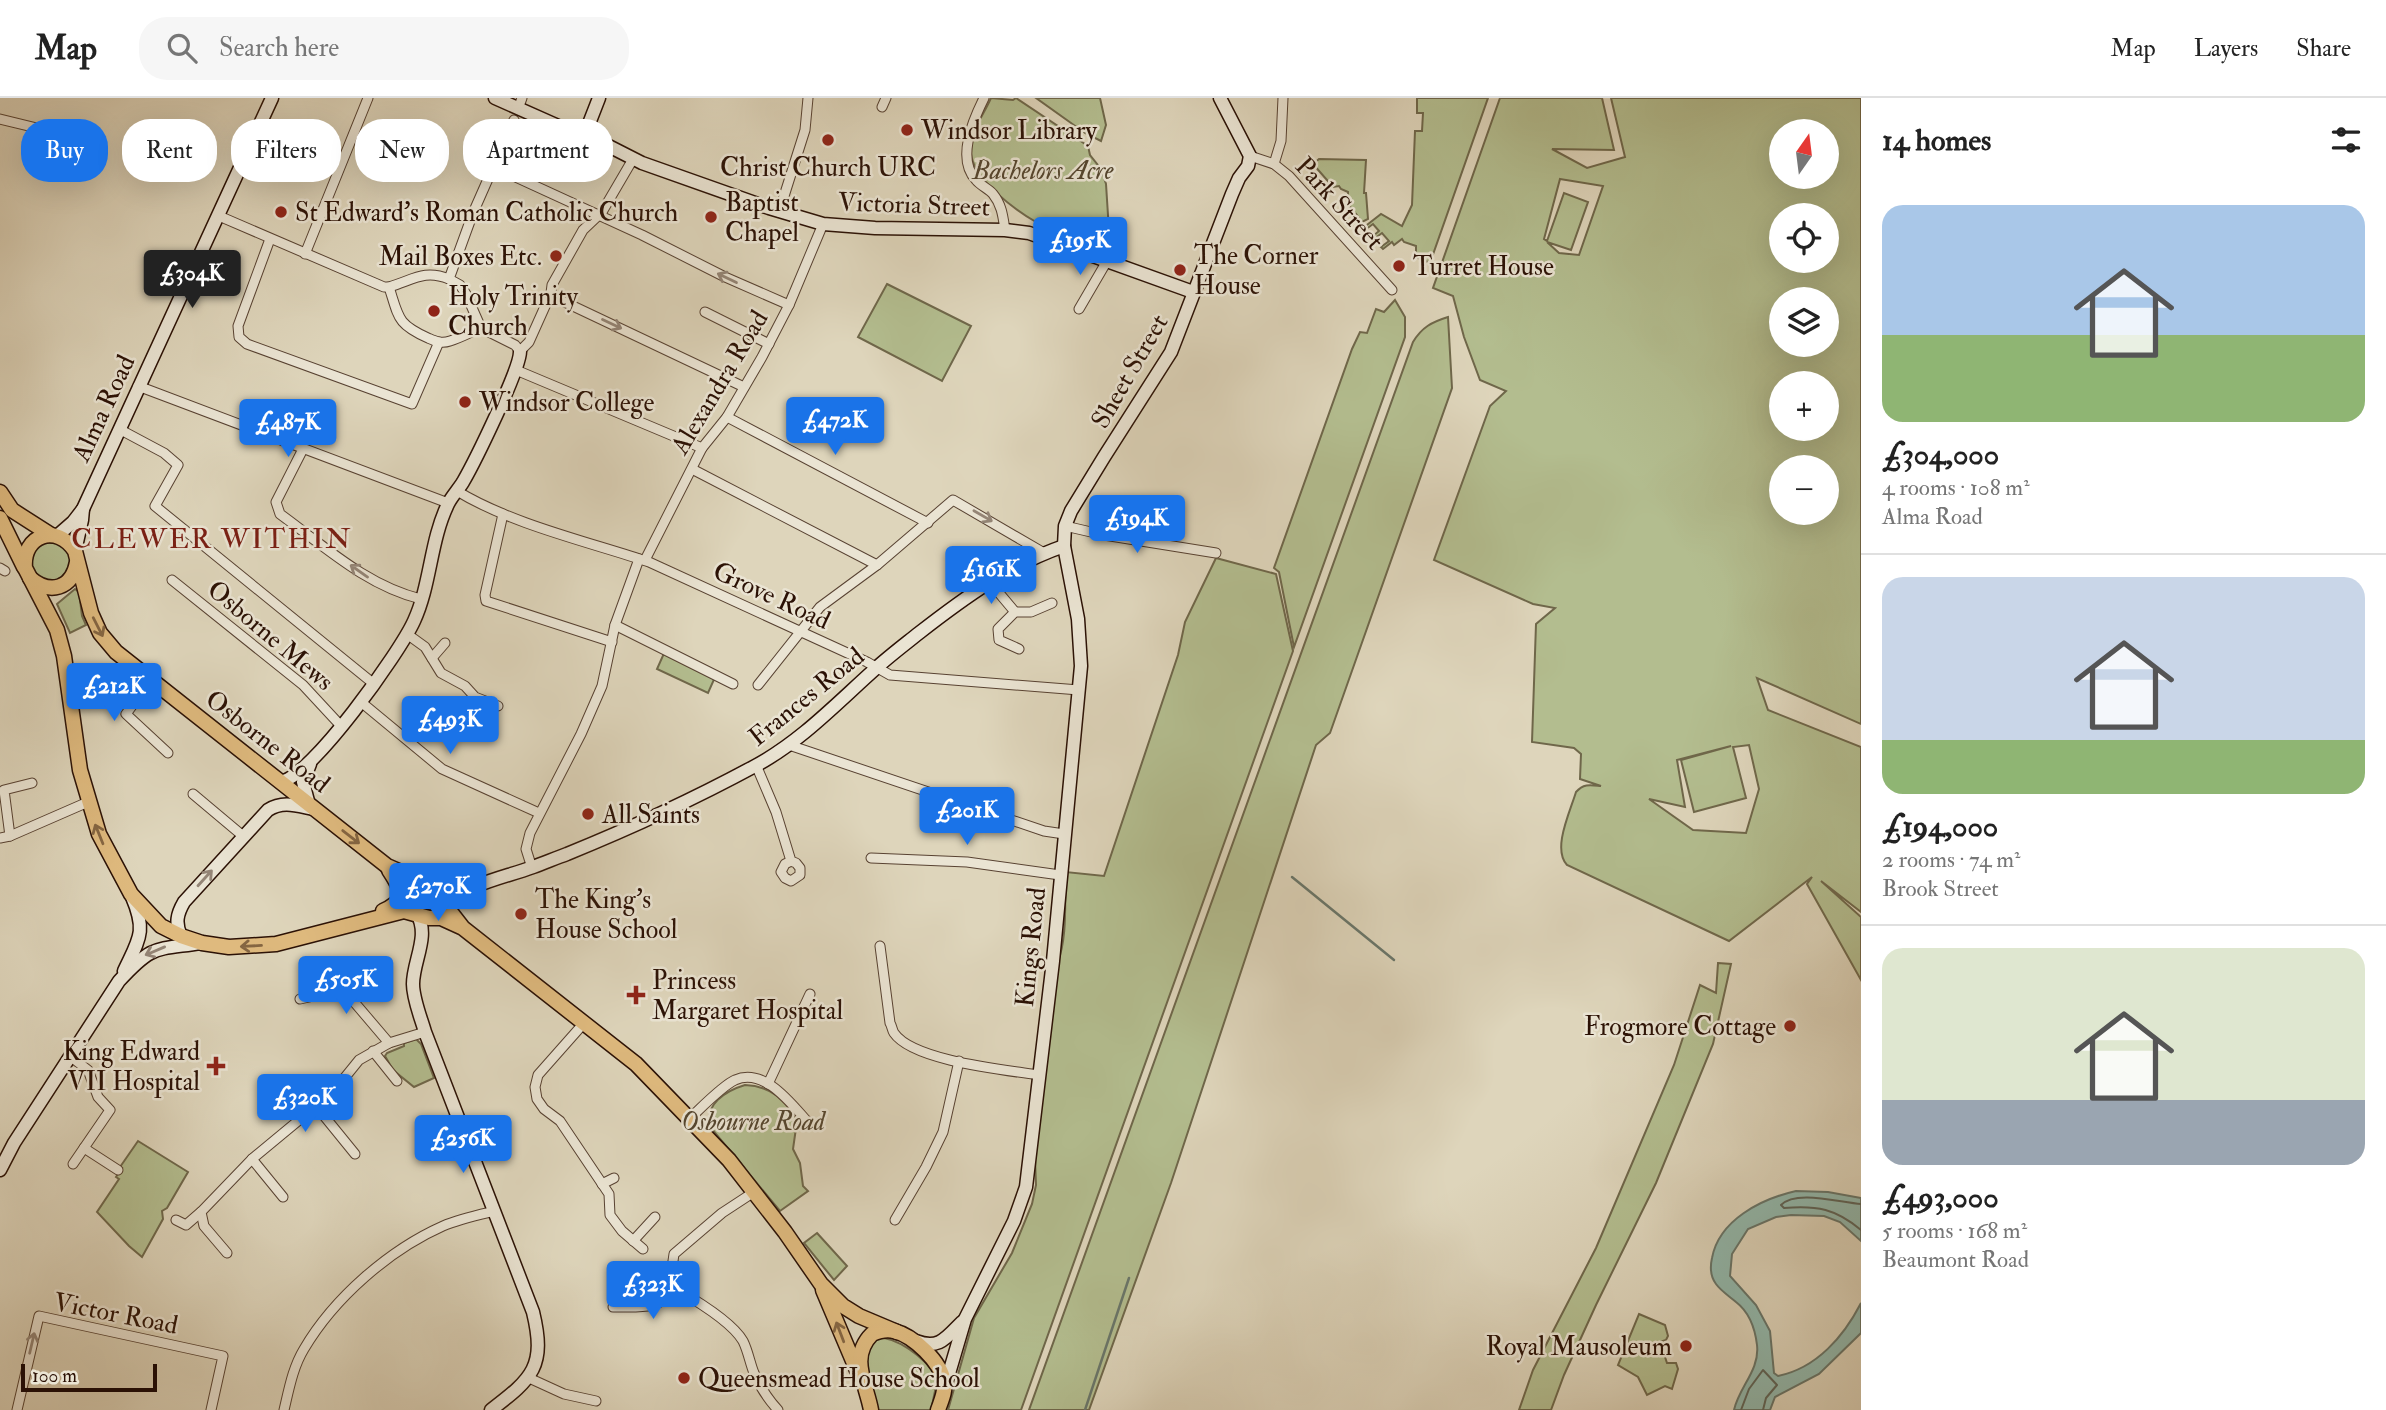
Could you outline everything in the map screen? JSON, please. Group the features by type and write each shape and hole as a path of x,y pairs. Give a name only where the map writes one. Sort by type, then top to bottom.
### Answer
{"main road":[{"path":"0,492 12,510 70,543 76,556 71,578 58,587 49,588 38,585 27,573 24,559 30,544 43,536 54,535"},
{"path":"0,517 57,630 80,770 99,834 131,894 161,926 202,943 229,947 276,944 365,920 388,909 399,898 400,886 387,866"},
{"name":"Osborne Road","path":"76,556 91,613 100,633 116,652 387,866 440,889 446,905 463,928 636,1064 729,1160 821,1284 859,1316 903,1335"},
{"path":"436,918 446,905"},
{"name":"Osborne Road","path":"365,920 404,911 436,918 463,928"},
{"name":"Osborne Road","path":"821,1284 861,1379 871,1410"},
{"path":"861,1379 861,1348 865,1340 880,1331 903,1335 929,1355 938,1366 945,1387 938,1410"}],"street":[{"name":"Alma Road","path":"54,535 73,522 83,509 272,98"},
{"path":"305,254 369,98"},
{"name":"Victoria Street","path":"495,98 542,119"},
{"path":"591,119 600,98"},
{"path":"779,212 805,130 808,98"},
{"path":"984,98 971,132 967,151 969,165 974,178 993,194 1001,208 1005,230"},
{"path":"1220,98 1250,156"},
{"path":"1274,164 1281,141 1283,98"},
{"path":"0,119 21,124"},
{"name":"Victoria Street","path":"613,149 633,159 779,212 823,223 875,228 1005,230 1030,233 1193,292"},
{"name":"Park Street","path":"1250,156 1274,164 1289,176 1392,290"},
{"name":"Sheet Street","path":"1065,526 1104,457 1171,352 1232,194 1248,166 1250,156"},
{"path":"280,782 291,778 312,760 361,702 407,634 421,599 436,537 448,503 472,464 516,370 520,351 529,342 552,285 583,230 602,212 633,159"},
{"path":"449,279 487,182"},
{"path":"528,182 725,277 789,304"},
{"path":"219,216 384,287 427,274 449,279 460,285 466,294 481,328 515,345 520,351"},
{"name":"Alexandra Road","path":"532,868 526,849 530,833 581,734 602,686 615,625 642,560 702,448 727,417 769,344 823,223"},
{"path":"270,239 238,326 239,337 247,344 412,404 439,342"},
{"path":"1079,309 1107,261"},
{"path":"390,287 399,319 405,327 439,342 449,342 481,328"},
{"path":"551,293 556,298 744,387"},
{"path":"705,312 769,344"},
{"path":"516,370 702,448"},
{"path":"138,386 448,503"},
{"path":"727,417 928,523"},
{"path":"118,429 164,453 178,465 155,506 374,684"},
{"path":"303,449 276,502 280,514 368,578 421,599"},
{"path":"692,469 877,565"},
{"name":"Grove Road","path":"457,491 503,513 642,560 867,662 890,675 1079,691"},
{"path":"758,685 820,607 877,565 953,500 1044,553"},
{"name":"Alma Road","path":"76,556 83,509"},
{"path":"503,513 485,595 486,601 612,642"},
{"path":"1065,526 1216,553"},
{"name":"Kings Road","path":"945,1387 965,1319 1014,1221 1026,1188 1053,961 1081,666 1078,620 1064,546 1065,526"},
{"name":"Frances Road","path":"446,905 459,894 486,881 532,868 634,824 756,765 789,745 840,703 876,668 989,581 1044,553 1064,546"},
{"name":"Osborne Mews","path":"172,580 303,685 341,726"},
{"path":"989,581 1015,612"},
{"path":"1018,649 999,640 998,629 1015,612 1031,612 1052,603"},
{"path":"615,625 733,684"},
{"path":"407,634 425,647 441,673 465,686 475,697 498,706"},
{"path":"432,658 445,643"},
{"path":"150,681 126,715 169,753"},
{"path":"361,702 443,769 539,813"},
{"path":"789,745 1044,831 1064,834"},
{"path":"181,936 177,922 184,902 268,810 278,804 312,807 303,782 312,760"},
{"path":"756,765 776,812 791,861"},
{"path":"32,783 4,790 5,837 88,802"},
{"path":"194,794 243,836"},
{"path":"871,858 967,862 1060,875"},
{"path":"422,880 454,885 486,881"},
{"path":"0,1170 14,1143 119,981 138,942 142,925 131,894"},
{"path":"417,914 422,927 413,985 425,1032 495,1210 533,1312 538,1334 539,1349 529,1378 491,1410"},
{"path":"421,941 436,918"},
{"path":"119,981 148,952 202,943"},
{"path":"880,946 890,1023 895,1034 913,1047 942,1058 1039,1076"},
{"path":"300,999 345,989 389,1043"},
{"path":"768,1084 810,994"},
{"path":"584,1023 538,1075 537,1099 560,1121 585,1166 609,1194 610,1215 643,1249"},
{"path":"176,1220 186,1225 201,1212 252,1159 316,1107 359,1059 389,1043 425,1032"},
{"path":"373,1051 397,1082"},
{"path":"71,1057 88,1070 98,1097 110,1110 73,1164"},
{"path":"895,1220 943,1132 959,1061"},
{"path":"689,1119 733,1080 748,1076 768,1084 785,1096 806,1120"},
{"path":"316,1107 355,1154"},
{"path":"83,1148 118,1170"},
{"path":"252,1159 282,1197"},
{"path":"602,1184 614,1178"},
{"path":"754,1192 722,1213 674,1254 672,1268 678,1290 695,1300 742,1340 754,1373 767,1397 778,1410"},
{"path":"284,1410 293,1372 303,1350 344,1295 409,1243 445,1225 495,1210"},
{"path":"201,1212 204,1226 227,1253"},
{"path":"633,1241 655,1217"},
{"path":"613,1307 647,1307 662,1303 678,1290"},
{"name":"Victor Road","path":"17,1410 39,1316 223,1356 211,1410"},
{"name":"Kings Road","path":"903,1335 925,1344 937,1344 965,1319"},
{"path":"529,1378 564,1394 596,1401"}],"green space":[{"name":"Bachelors Acre","path":"991,98 1016,98 1088,146 1106,184 1109,231 1101,248 1051,230 1027,217 986,183 973,163 971,145 975,130"},
{"path":"1036,98 1100,98 1106,125 1101,141 1085,133"},
{"path":"1417,98 1488,98 1430,263 1416,257 1416,246 1402,239 1383,249 1381,247 1389,241 1382,233 1374,239 1372,237 1379,231 1373,224 1365,230 1363,228 1381,214 1402,226 1412,205 1415,131 1422,131 1423,113 1417,113"},
{"path":"1500,98 1602,98 1614,150 1552,149 1587,168 1625,157 1611,98 1861,98 1861,724 1757,678 1768,710 1861,747 1861,912 1821,881 1861,917 1861,980 1807,884 1812,877 1729,941 1567,865 1561,850 1562,840 1576,792 1585,786 1601,786 1580,779 1581,754 1574,748 1532,742 1536,624 1555,608 1533,604 1434,560 1490,406 1506,391 1480,380 1453,296 1433,288","holes":["1560,179 1603,186 1579,255 1559,253 1547,242 1571,250 1588,202 1564,193 1547,241 1544,239","1749,745 1759,789 1746,833 1693,830 1649,799 1685,807 1677,760 1731,746 1681,760 1694,812 1746,798 1733,747"]},
{"path":"1319,159 1366,160 1364,193 1368,219 1362,222 1356,214 1352,217 1348,212 1352,209 1349,206 1351,204 1348,201 1348,192 1339,186 1333,187 1313,164"},
{"path":"887,284 971,326 942,381 858,337"},
{"path":"1395,300 1405,317 1405,337 1294,647 1279,572 1274,568 1352,349 1360,332 1367,333 1376,309 1384,312"},
{"path":"1448,317 1452,388 1330,733 1316,745 1171,1183 1089,1410 1029,1410 1413,342 1428,326"},
{"path":"45,541 67,545 73,571 50,585 32,572 33,554"},
{"path":"1216,558 1276,574 1293,651 1021,1410 948,1410 974,1318 1012,1253 1032,1204 1036,1185 1035,1159 1064,929 1066,872 1104,876 1178,655 1185,622"},
{"path":"75,589 79,592 86,625 70,633 57,604"},
{"path":"665,651 716,675 708,693 657,669"},
{"path":"406,881 433,888 439,905 426,910 402,904"},
{"path":"1718,963 1731,964 1713,1044 1656,1183 1596,1305 1551,1410 1519,1410 1533,1370 1596,1248 1674,1065 1700,985 1716,993"},
{"path":"416,1039 421,1044 434,1078 414,1087 393,1070 385,1056 404,1046 404,1043"},
{"name":"Osbourne Road","path":"745,1085 763,1088 778,1096 799,1125 796,1128 793,1149 800,1163 803,1186 808,1191 780,1211 711,1128 709,1120 713,1106 723,1095"},
{"path":"138,1141 188,1172 167,1208 162,1211 163,1219 142,1257 97,1212 119,1179 116,1177 122,1168 120,1167"},
{"path":"817,1233 847,1266 834,1280 804,1243"},
{"path":"1639,1314 1665,1325 1668,1336 1660,1342 1667,1363 1676,1363 1678,1369 1672,1389 1665,1386 1647,1395 1638,1377 1618,1365"},
{"path":"873,1337 901,1344 925,1362 938,1377 931,1410 877,1410 863,1362"}],"water":[{"path":"1796,1191 1828,1192 1861,1198 1861,1241 1840,1222 1824,1216 1776,1217 1748,1229 1732,1254 1730,1276 1756,1305 1770,1331 1774,1373 1778,1376 1792,1372 1817,1358 1838,1338 1861,1303 1861,1333 1819,1374 1775,1397 1770,1410 1734,1410 1755,1362 1757,1345 1748,1316 1714,1281 1711,1271 1712,1258 1716,1245 1732,1222 1756,1206"}],"waterway":[{"path":"1292,877 1394,960"},
{"path":"1085,1410 1129,1278"}],"place":[{"name":"Windsor Library","path":"907,130"},
{"name":"Christ Church URC","path":"828,140"},
{"name":"St Edward's Roman Catholic Church","path":"281,212"},
{"name":"Baptist Chapel","path":"711,217"},
{"name":"Mail Boxes Etc.","path":"556,256"},
{"name":"Turret House","path":"1399,266"},
{"name":"The Corner House","path":"1180,270"},
{"name":"Holy Trinity Church","path":"434,311"},
{"name":"Windsor College","path":"465,402"},
{"name":"All Saints","path":"588,814"},
{"name":"The King's House School","path":"521,914"},
{"name":"Princess Margaret Hospital","path":"636,995"},
{"name":"Frogmore Cottage","path":"1790,1026"},
{"name":"King Edward VII Hospital","path":"216,1066"},
{"name":"Royal Mausoleum","path":"1686,1346"},
{"name":"Queensmead House School","path":"684,1378"}],"district":[{"name":"CLEWER WITHIN","path":"212,538"}]}
